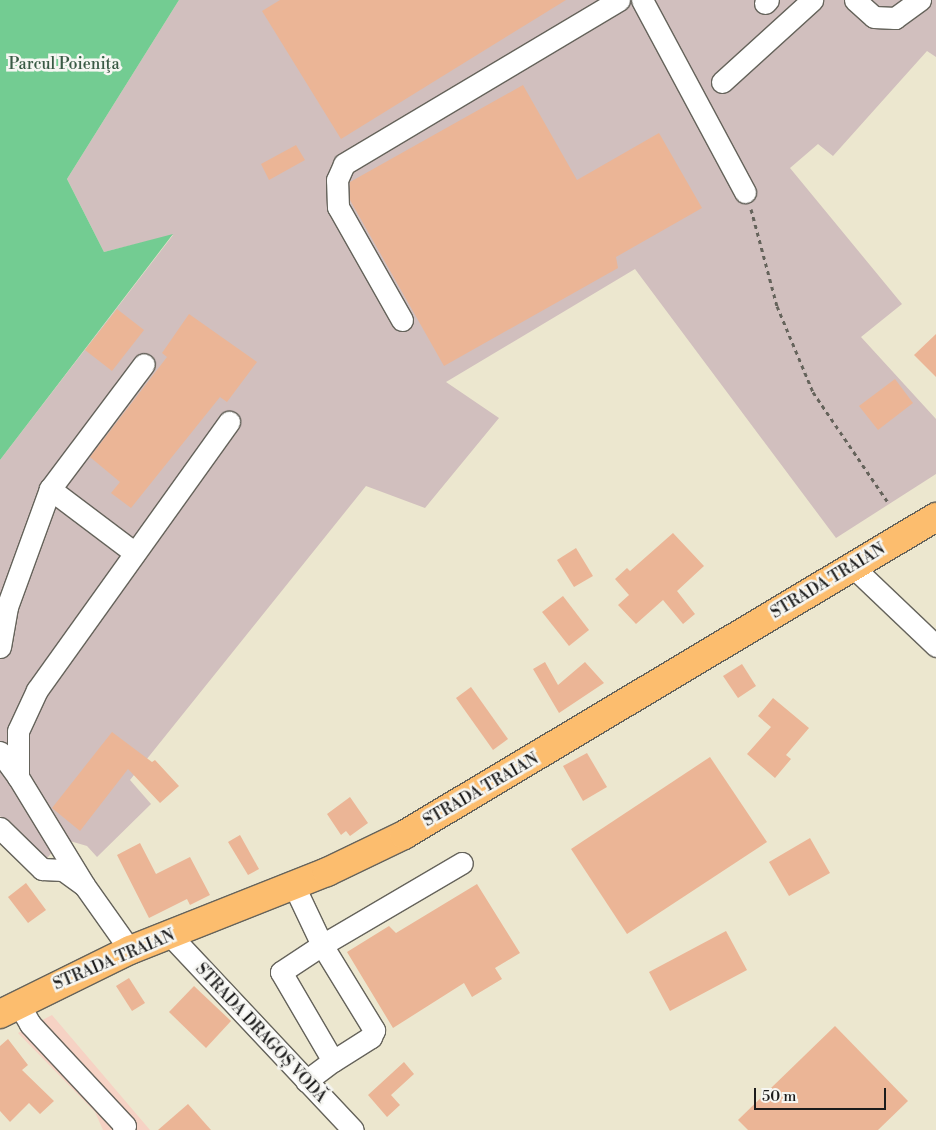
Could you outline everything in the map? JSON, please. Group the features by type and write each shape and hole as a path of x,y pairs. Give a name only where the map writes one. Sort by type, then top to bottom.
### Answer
{"main road":[{"name":"STRADA TRAIAN","path":"9,1008 130,950 294,886 366,855 459,804 936,516"}],"street":[{"path":"402,320 338,207 337,180 344,164 619,0"},
{"path":"642,0 745,192"},
{"path":"722,82 812,0"},
{"path":"855,0 874,17 895,18 920,0"},
{"path":"0,647 7,607 50,489 144,364"},
{"path":"18,777 18,731 37,690 229,422"},
{"path":"50,489 135,553"},
{"path":"852,566 936,646"},
{"path":"0,752 18,777 84,884 130,950"},
{"path":"0,828 42,869 63,870 84,884"},
{"path":"333,1061 280,972 322,945 462,863"},
{"path":"294,886 322,945 374,1030 372,1037 333,1061 306,1081"},
{"name":"STRADA DRAGOȘ VODĂ","path":"170,935 353,1130"},
{"path":"9,1008 30,1024 125,1126 123,1130"}],"path":[{"path":"745,192 764,248 776,306 813,392 889,504"}],"shaded area":[{"path":"179,0 936,0 936,57 927,51 833,156 818,144 790,168 902,304 861,337 936,419 936,474 836,538 635,269 446,382 499,418 425,508 366,486 130,780 151,804 97,857 87,846 63,839 44,862 0,816 0,460 173,235 104,252 67,179"},
{"path":"52,1015 150,1130 103,1130 95,1112 18,1033"}],"green space":[{"name":"Parcul Poieniţa","path":"0,0 179,0 67,179 104,252 173,234 0,460"}],"building":[{"path":"280,0 566,0 341,139 262,11"},
{"path":"523,85 577,180 659,133 702,208 616,257 618,268 444,366 350,200 350,182"},
{"path":"296,145 305,160 269,180 261,164"},
{"path":"117,309 144,330 112,371 85,350"},
{"path":"189,314 257,362 227,402 220,397 131,508 111,493 120,482 90,457 167,357 162,353"},
{"path":"936,334 936,377 914,355"},
{"path":"895,379 913,403 878,430 859,406"},
{"path":"673,533 704,566 677,591 695,614 683,624 663,600 636,624 618,605 629,595 615,579 627,568 630,571"},
{"path":"576,548 593,576 574,587 557,560"},
{"path":"563,596 589,630 569,646 542,612"},
{"path":"545,662 558,685 585,662 604,683 559,713 533,669"},
{"path":"742,664 756,686 738,698 723,676"},
{"path":"471,687 508,739 493,750 456,698"},
{"path":"773,698 809,728 786,755 791,759 775,778 747,754 771,727 758,716"},
{"path":"112,732 152,762 155,760 179,786 160,803 128,769 80,831 52,808"},
{"path":"587,753 607,787 583,801 563,766"},
{"path":"710,757 767,842 627,934 571,849"},
{"path":"350,797 368,823 350,836 346,831 341,835 327,814"},
{"path":"240,835 259,869 248,875 228,842"},
{"path":"810,838 830,873 789,896 769,862"},
{"path":"140,843 156,874 190,857 210,895 190,905 187,899 149,918 117,855"},
{"path":"26,883 46,910 28,923 8,897"},
{"path":"477,884 520,953 495,968 502,979 472,997 464,983 393,1028 347,952 389,926 396,933"},
{"path":"726,931 747,970 670,1011 649,972"},
{"path":"129,978 145,1003 132,1011 116,986"},
{"path":"194,986 231,1021 206,1048 169,1012"},
{"path":"835,1026 908,1101 878,1130 748,1130 738,1120"},
{"path":"8,1039 28,1065 22,1070 54,1101 40,1114 29,1103 10,1122 0,1111 0,1046"},
{"path":"404,1062 414,1074 391,1095 400,1105 387,1117 368,1095"},
{"path":"188,1104 211,1130 158,1130"}]}
